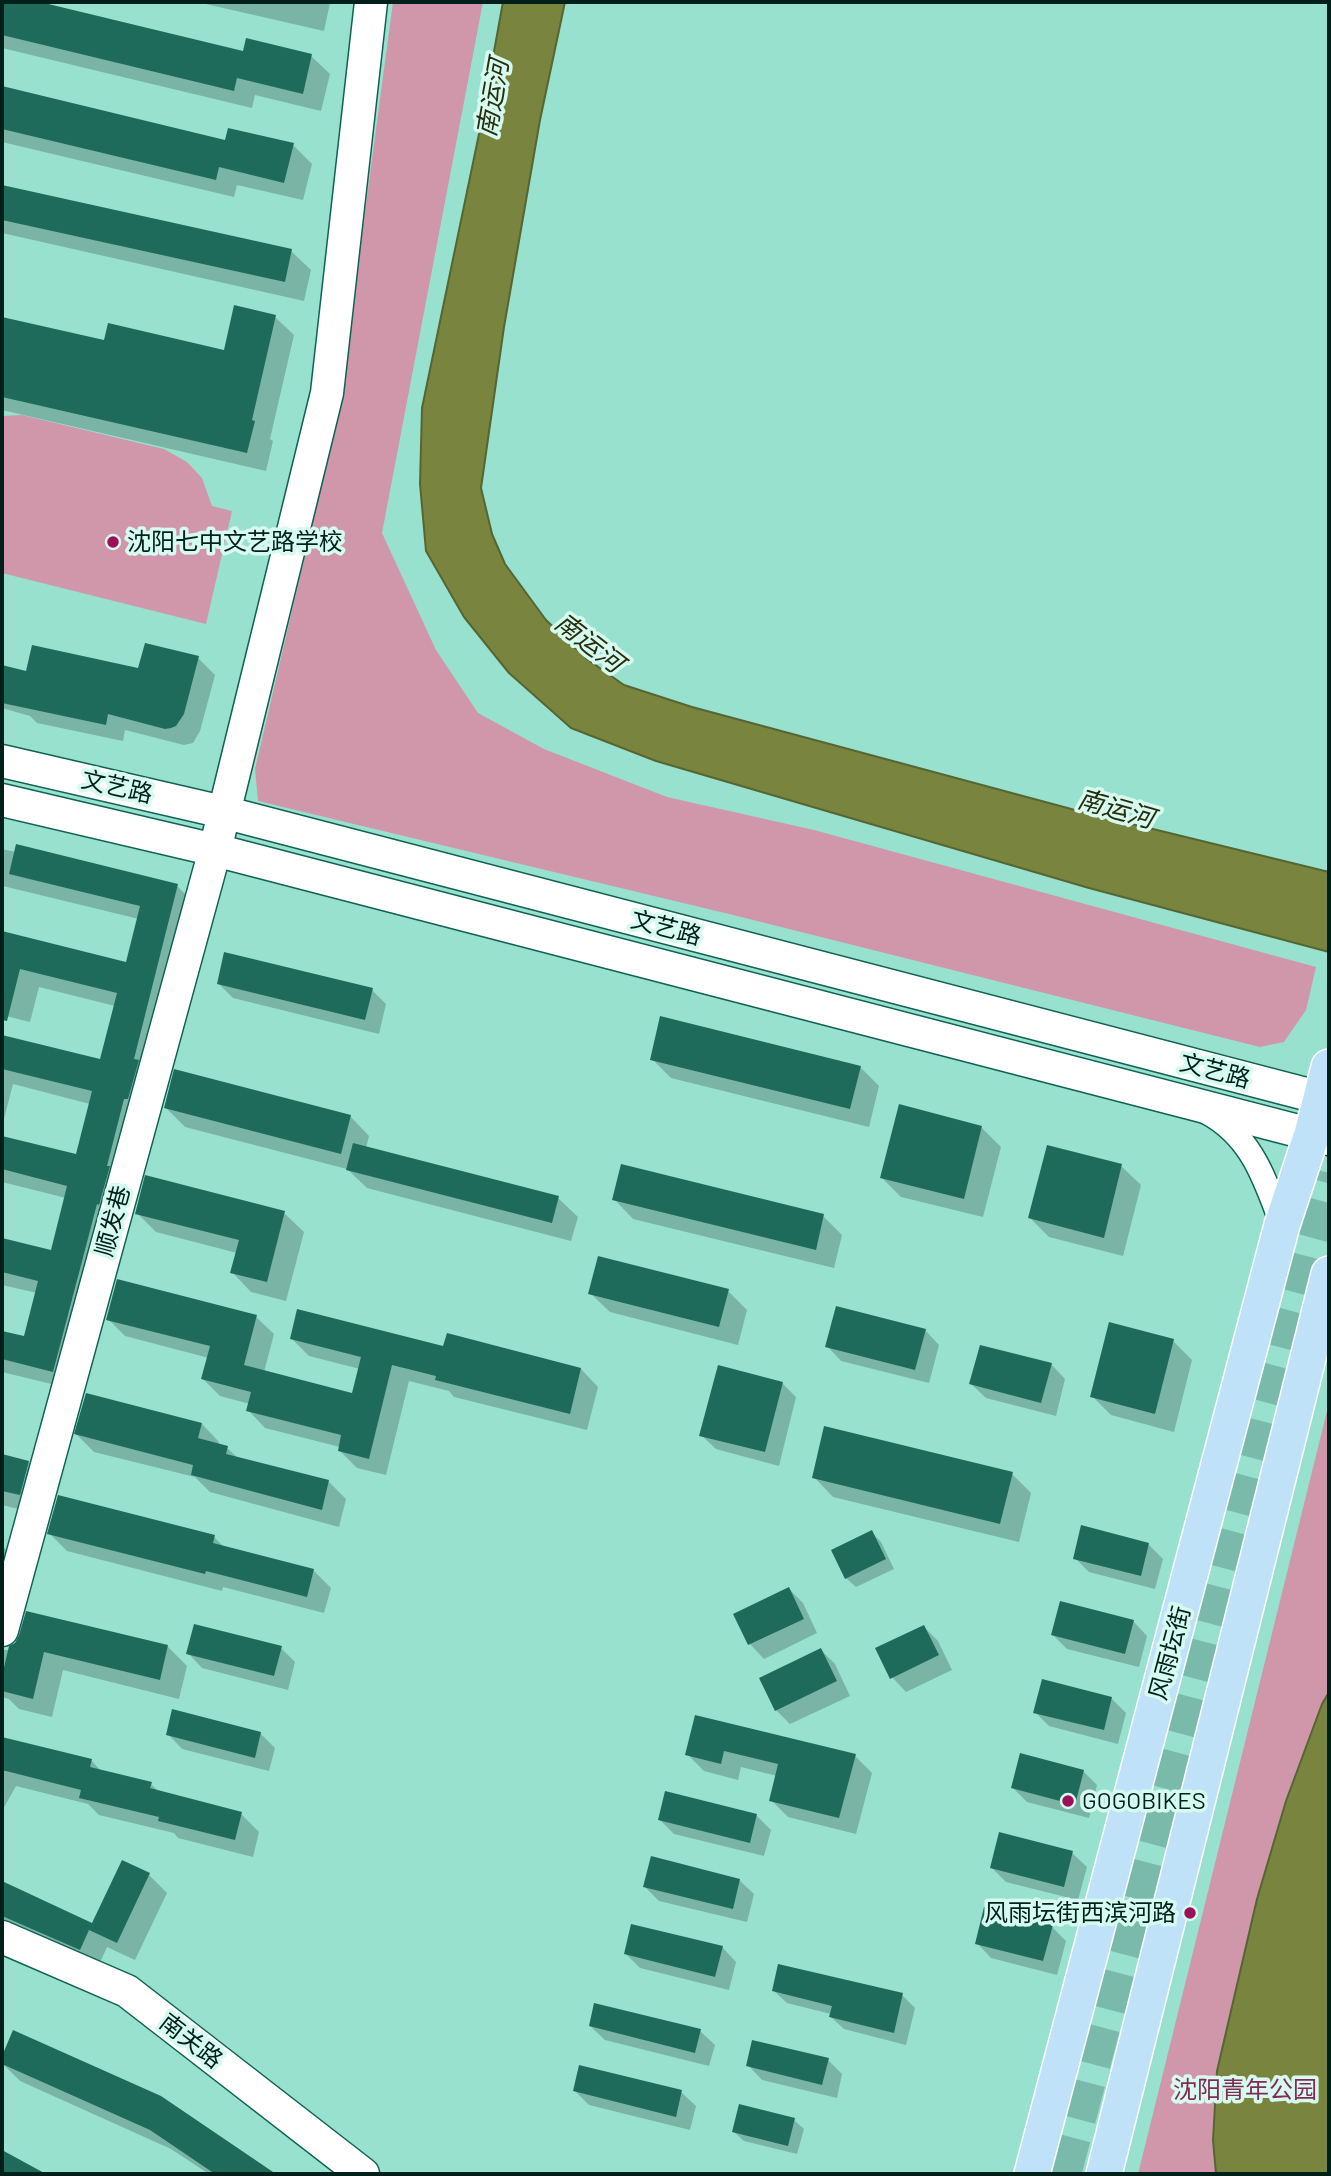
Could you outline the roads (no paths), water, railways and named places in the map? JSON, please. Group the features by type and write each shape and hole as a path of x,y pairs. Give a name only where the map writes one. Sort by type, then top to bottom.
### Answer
{"main road":[{"name":"顺发巷","path":"2,1630 215,850 327,393 371,2"},
{"name":"文艺路","path":"2,761 223,812 1327,1088"},
{"name":"文艺路","path":"2,800 215,850 1192,1105 1321,1136"},
{"name":"风雨坛街","path":"1032,2174 1282,1225 1321,1136 1327,1088"},
{"path":"1104,2174 1329,1274"},
{"name":"南关路","path":"2,1937 127,1991 363,2174"}],"street":[{"path":"1192,1105 1216,1117 1243,1139 1264,1177 1282,1225"}],"water":[{"name":"南运河","path":"503,2 565,2 540,120 504,327 481,488 492,534 505,564 546,620 587,659 624,685 692,707 1075,810 1329,872 1329,952 1089,888 656,761 571,728 509,673 464,617 426,551 420,484 422,408 479,134"},
{"path":"1329,1692 1329,2174 1216,2174 1213,2140 1217,2071 1257,1899 1286,1801 1322,1704"}],"tunnel":[{"path":"1062,2174 1329,1173"}],"place":[{"name":"沈阳七中文艺路学校","path":"113,542"},
{"name":"GOGOBIKES","path":"1068,1801"},
{"name":"风雨坛街西滨河路","path":"1190,1913"}],"park label":[{"name":"沈阳青年公园","path":"1245,2090"}]}
